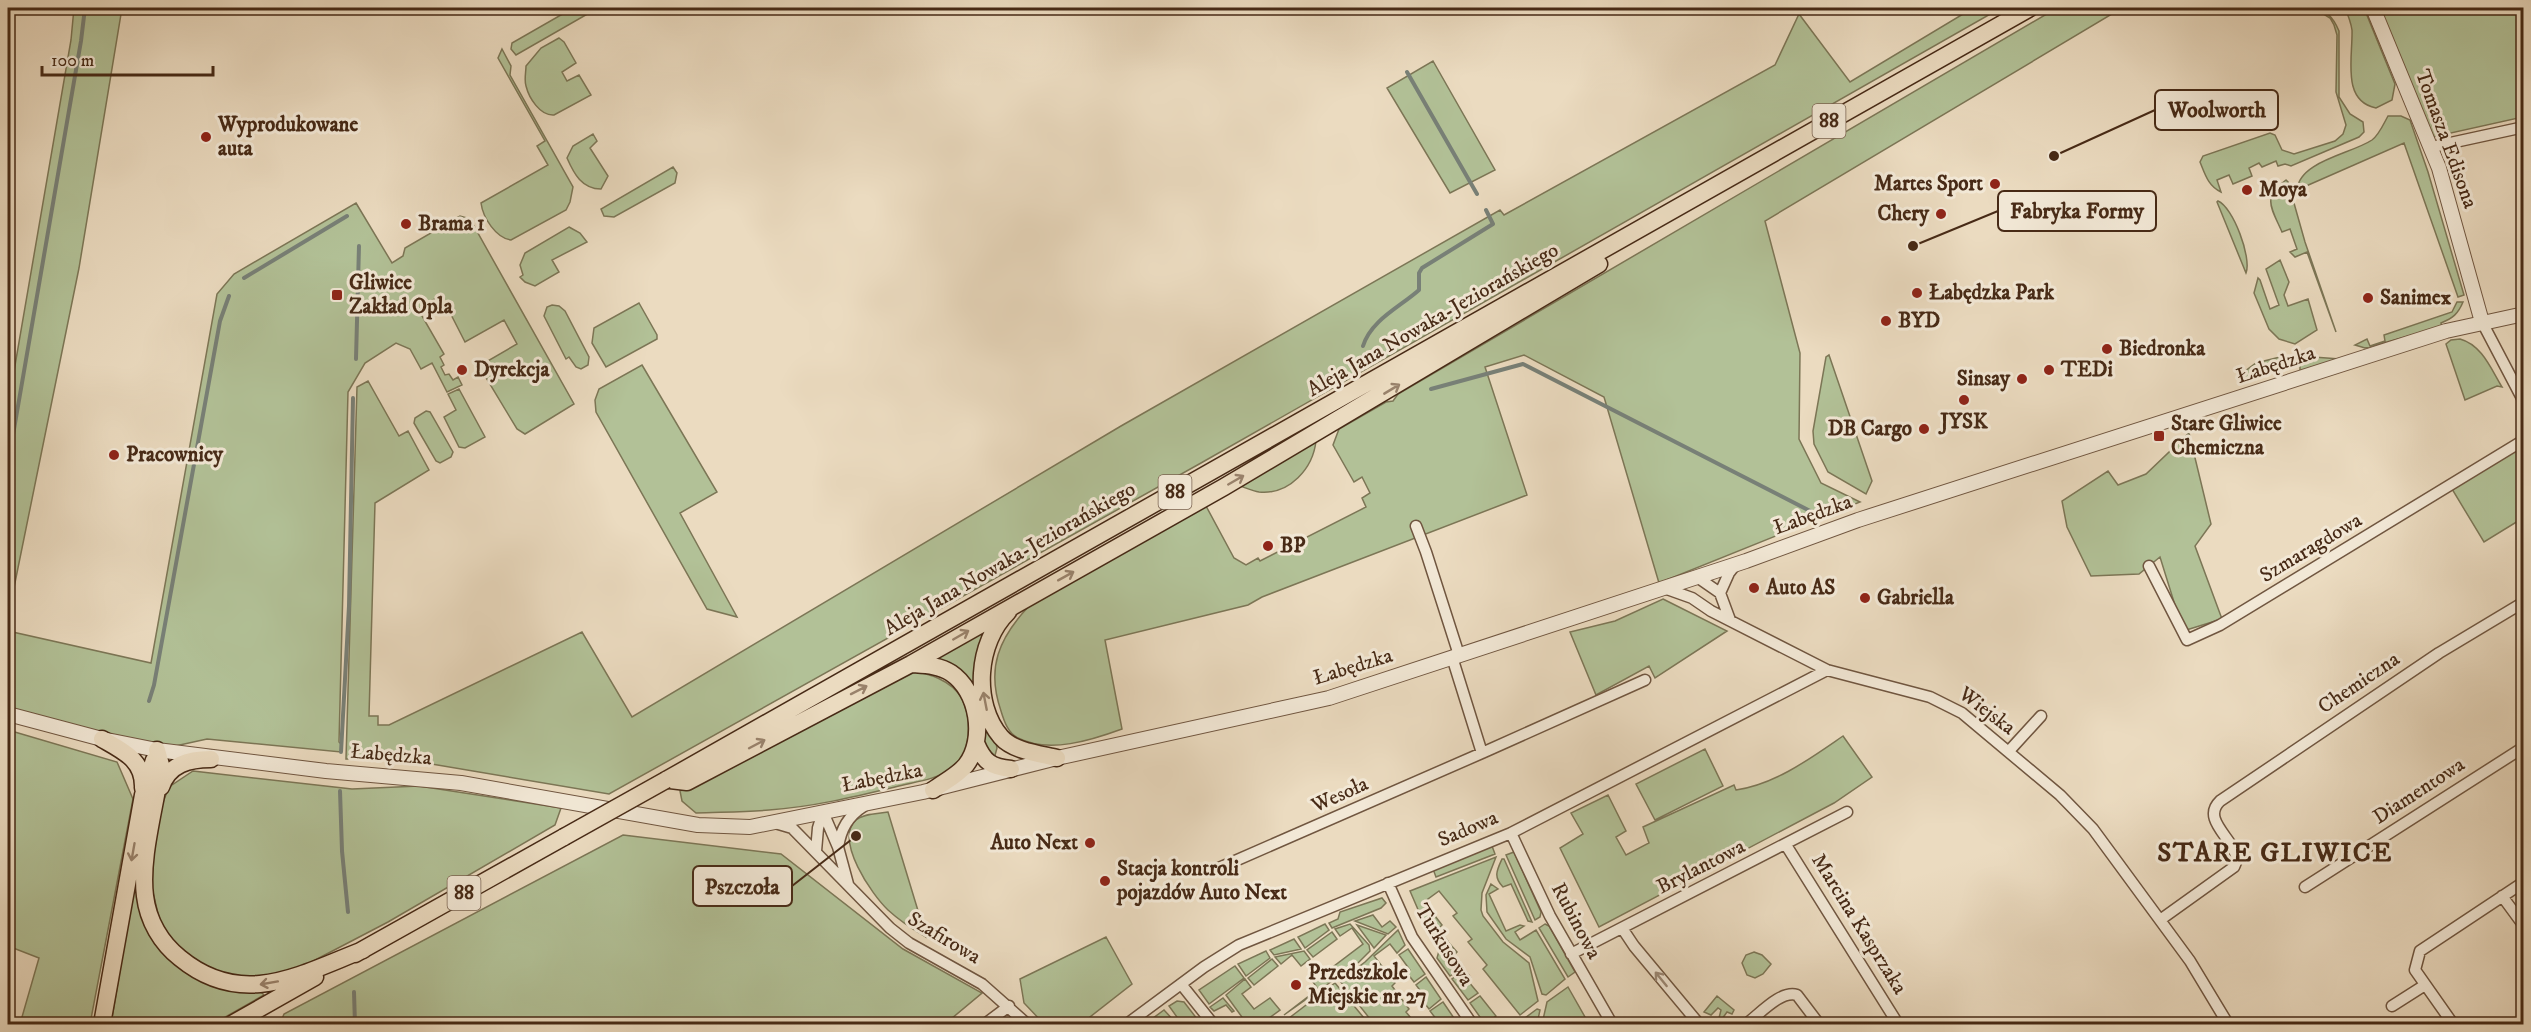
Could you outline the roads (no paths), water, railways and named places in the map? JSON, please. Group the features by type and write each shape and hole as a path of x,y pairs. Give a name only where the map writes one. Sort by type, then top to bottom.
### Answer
{"main road":[{"name":"Aleja Jana Nowaka-Jeziorańskiego","path":"232,1024 2030,8"},
{"path":"666,780 687,782 910,664 1015,605 1320,432 1617,254 1685,203"},
{"path":"910,664 935,667 951,673 967,688 976,722 976,743 981,756 998,771 1003,754 1001,738 988,715 984,699 984,656 999,621 1015,605"},
{"path":"1001,738 1019,748 1057,758"},
{"path":"102,739 131,756 138,764 150,796 145,896 157,932 166,947 182,960 209,977 245,986 283,981 363,950"},
{"path":"933,789 965,766 976,743"},
{"path":"102,1024 150,796 157,750"},
{"path":"150,796 169,771 193,759 212,759"}],"street":[{"name":"Tomasza Edisona","path":"2373,8 2432,147 2482,322"},
{"path":"2432,147 2523,128"},
{"name":"Łabędzka","path":"8,714 102,739 212,759 461,783 698,825 750,827 933,789 998,771 1294,706 1347,692 1695,578 1858,520 2446,331 2523,314"},
{"path":"2482,322 2523,402"},
{"name":"Szmaragdowa","path":"2149,566 2187,640 2240,613 2523,440"},
{"path":"1416,526 1426,552 1482,753"},
{"path":"1720,593 1736,564"},
{"path":"1692,598 1689,586 1695,578 1720,593 1730,620"},
{"name":"Wiejska","path":"1664,588 1692,598 1827,670 1941,701 1962,713 2060,795 2102,839 2204,982 2229,1024"},
{"name":"Chemiczna","path":"2160,920 2234,867 2237,860 2233,846 2214,818 2214,808 2220,801 2439,653 2523,602"},
{"name":"Sadowa","path":"1127,1024 1239,945 1511,833 1547,812 1827,670"},
{"name":"Wesoła","path":"1212,871 1645,680"},
{"path":"2008,751 2042,716"},
{"name":"Diamentowa","path":"2305,887 2523,747"},
{"path":"838,847 840,831 855,811 870,802"},
{"path":"823,812 838,847 849,888"},
{"path":"816,850 818,828 823,812"},
{"name":"Brylantowa","path":"1571,954 1847,812"},
{"name":"Szafirowa","path":"773,822 792,828 890,928 909,942 982,984 1028,1024"},
{"name":"Rubinowa","path":"1511,833 1571,954 1612,1024"},
{"name":"Marcina Kasprzaka","path":"1786,845 1898,1024"},
{"path":"2453,1024 2415,970 2420,951 2523,882"},
{"name":"Turkusowa","path":"1388,883 1412,937 1472,1024"},
{"path":"2502,896 2523,926"},
{"path":"1622,928 1698,1024"},
{"path":"1181,984 1214,1024"},
{"path":"2392,1006 2425,985"},
{"path":"1746,1024 1782,997 1791,993 1797,995 1819,1024"},
{"path":"985,1024 1009,1006"}],"waterway":[{"path":"8,464 85,8"},
{"path":"1407,72 1477,194"},
{"path":"1363,346 1379,321 1419,290 1419,273 1422,268 1493,224 1486,210"},
{"path":"244,278 347,216"},
{"path":"356,359 359,246"},
{"path":"149,701 154,685 220,321 229,296"},
{"path":"1431,389 1523,364 1816,514"},
{"path":"341,752 349,606 353,398"},
{"path":"340,791 342,851 348,912"},
{"path":"354,992 355,1024"}],"place":[{"name":"Wyprodukowane auta","path":"206,137"},
{"name":"Woolworth","path":"2054,156"},
{"name":"Martes Sport","path":"1995,184"},
{"name":"Moya","path":"2247,190"},
{"name":"Chery","path":"1941,214"},
{"name":"Brama 1","path":"406,224"},
{"name":"Fabryka Formy","path":"1913,246"},
{"name":"Łabędzka Park","path":"1917,293"},
{"name":"Gliwice Zakład Opla","path":"337,295"},
{"name":"Sanimex","path":"2368,298"},
{"name":"BYD","path":"1886,321"},
{"name":"Biedronka","path":"2107,349"},
{"name":"Dyrekcja","path":"462,370"},
{"name":"TEDi","path":"2049,370"},
{"name":"Sinsay","path":"2022,379"},
{"name":"JYSK","path":"1964,400"},
{"name":"DB Cargo","path":"1924,429"},
{"name":"Stare Gliwice Chemiczna","path":"2159,436"},
{"name":"Pracownicy","path":"114,455"},
{"name":"BP","path":"1268,546"},
{"name":"Auto AS","path":"1754,588"},
{"name":"Gabriella","path":"1865,598"},
{"name":"Pszczoła","path":"856,836"},
{"name":"Auto Next","path":"1090,843"},
{"name":"Stacja kontroli pojazdów Auto Next","path":"1105,881"},
{"name":"Przedszkole Miejskie nr 27","path":"1296,985"}],"district":[{"name":"STARE GLIWICE","path":"2275,853"}]}
